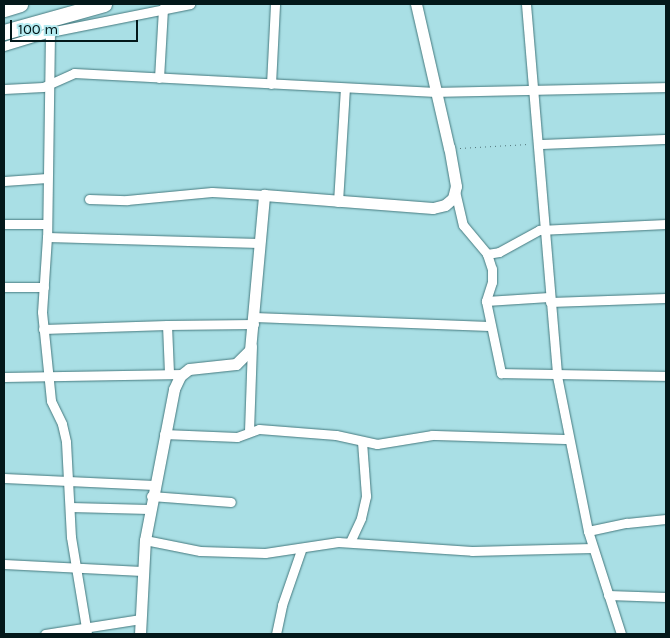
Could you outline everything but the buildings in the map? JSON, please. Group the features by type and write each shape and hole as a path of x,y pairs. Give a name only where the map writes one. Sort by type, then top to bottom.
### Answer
{"highway":[{"path":"4,9 20,4"},
{"path":"4,32 104,4"}],"street":[{"path":"4,46 50,32 190,4"},
{"path":"271,84 274,4"},
{"path":"416,4 466,230 487,254 493,278 486,301 489,326 501,373 557,376 666,376"},
{"path":"526,4 540,144 544,230 557,376 568,439 588,531 621,634"},
{"path":"159,78 163,8"},
{"path":"50,32 43,329 46,376 51,401 64,432 70,481 70,508 87,630"},
{"path":"4,89 34,88 50,84 74,73 436,92 666,87"},
{"path":"338,202 345,88"},
{"path":"540,144 666,139"},
{"path":"4,181 47,178"},
{"path":"89,200 127,200 212,192 436,208 452,201 456,191"},
{"path":"249,431 252,346 264,195"},
{"path":"4,224 46,224"},
{"path":"487,254 504,249 535,231 666,224"},
{"path":"46,237 259,243"},
{"path":"4,287 44,287"},
{"path":"486,301 666,298"},
{"path":"43,329 254,321 489,326"},
{"path":"167,324 168,372"},
{"path":"4,377 168,372 182,374 196,367 236,364 246,358 252,346"},
{"path":"140,634 142,571 152,490 174,389 182,374"},
{"path":"164,434 238,436 259,429 336,436 362,442 385,443 432,435 568,439"},
{"path":"350,542 361,518 366,496 362,442"},
{"path":"4,478 70,481 152,490 231,502"},
{"path":"70,508 149,509"},
{"path":"588,531 628,523 666,519"},
{"path":"145,540 200,551 265,554 350,542 472,551 593,548"},
{"path":"276,634 282,605 301,550"},
{"path":"4,564 142,571"},
{"path":"608,595 666,596"},
{"path":"45,634 87,630 141,619"}],"path":[{"path":"449,148 540,144"}]}
